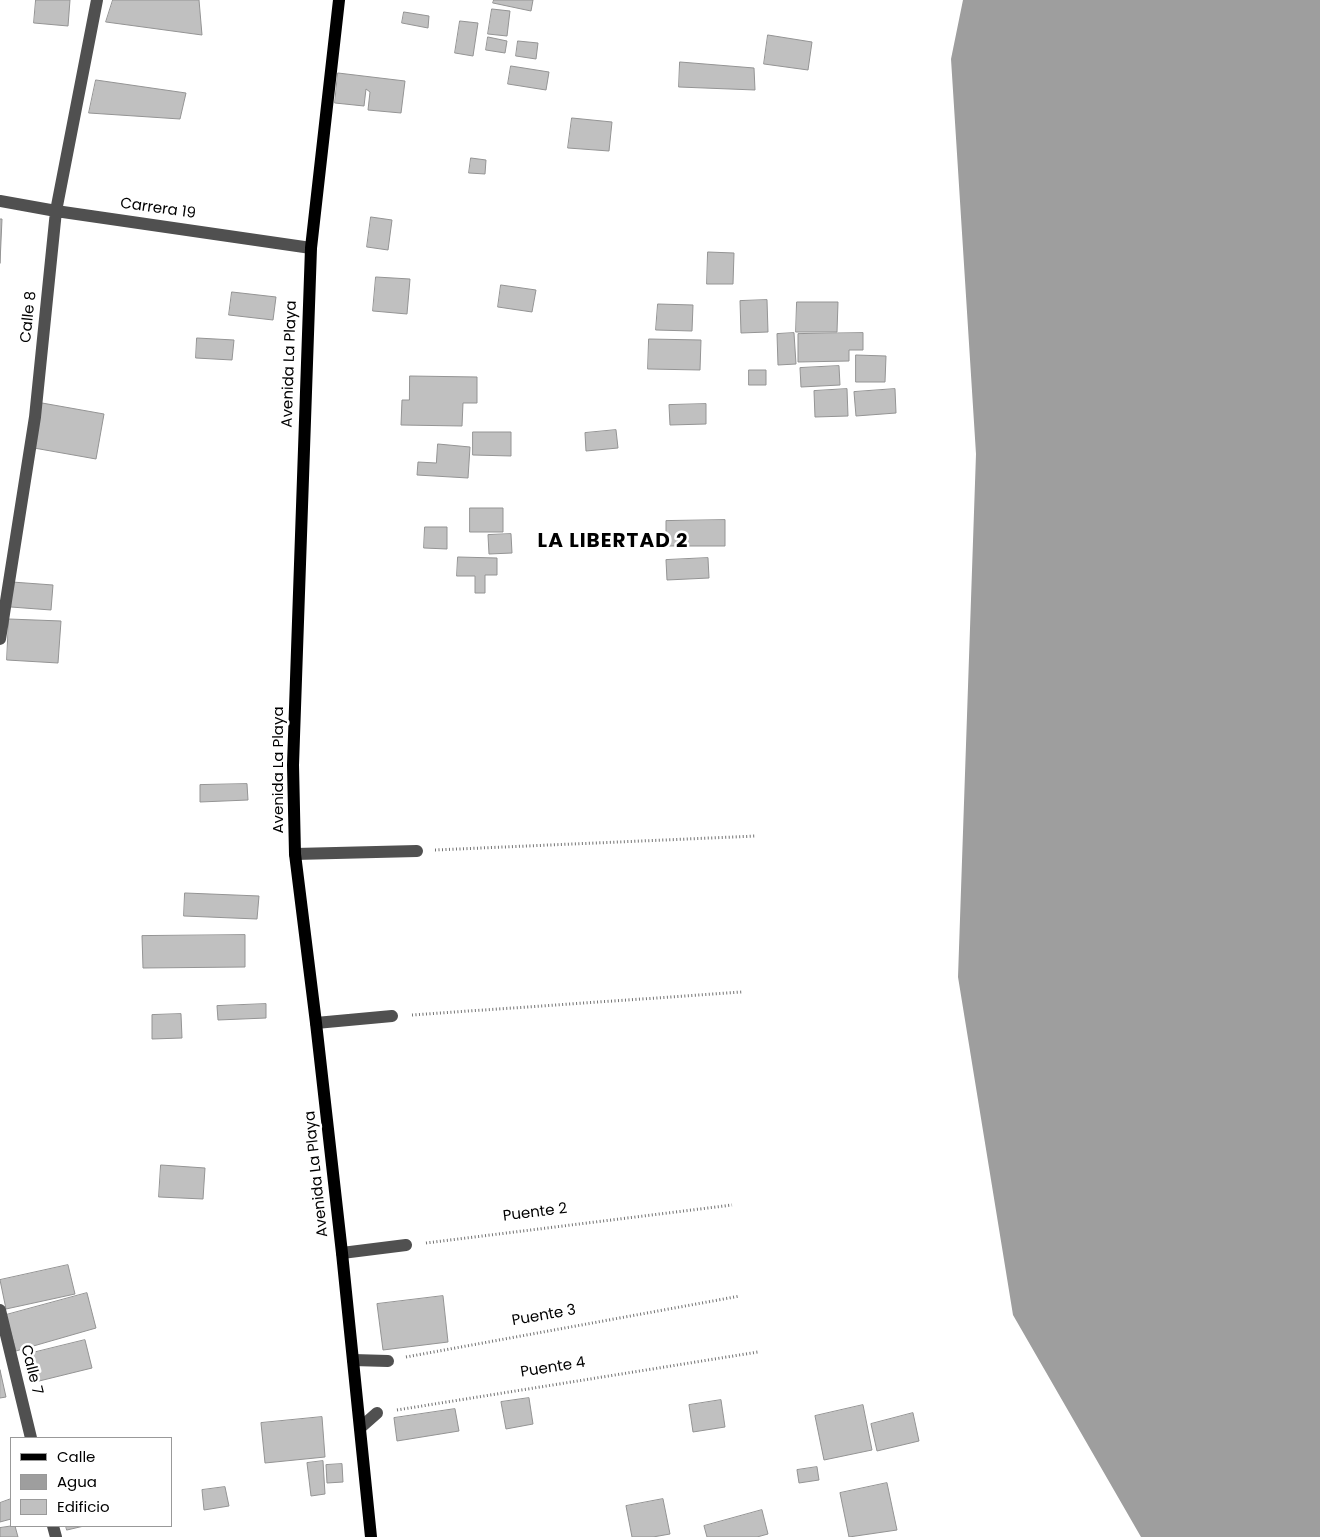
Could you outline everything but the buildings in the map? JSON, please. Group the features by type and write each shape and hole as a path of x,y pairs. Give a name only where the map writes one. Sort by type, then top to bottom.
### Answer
{"main road":[{"name":"Avenida La Playa","path":"339,0 311,248 293,755 295,854 342,1253 371,1537"}],"street":[{"name":"Calle 8","path":"0,639 33,432 56,211 97,0"},
{"name":"Carrera 19","path":"0,201 56,211 311,248"},
{"path":"295,854 417,851"},
{"path":"316,1022 392,1016"},
{"path":"342,1253 406,1245"},
{"name":"Calle 7","path":"0,1310 32,1437"},
{"path":"353,1360 388,1361"},
{"path":"360,1428 376,1413"}],"path":[{"path":"417,851 756,836"},
{"path":"392,1016 742,992"},
{"name":"Puente 2","path":"406,1245 732,1205"},
{"name":"Puente 3","path":"388,1361 740,1296"},
{"name":"Puente 4","path":"376,1413 758,1352"}],"water":[{"path":"963,0 1320,0 1320,1537 1141,1537 1013,1315 958,977 976,454 951,59"}],"district":[{"name":"LA LIBERTAD 2","path":"613,542"}]}
